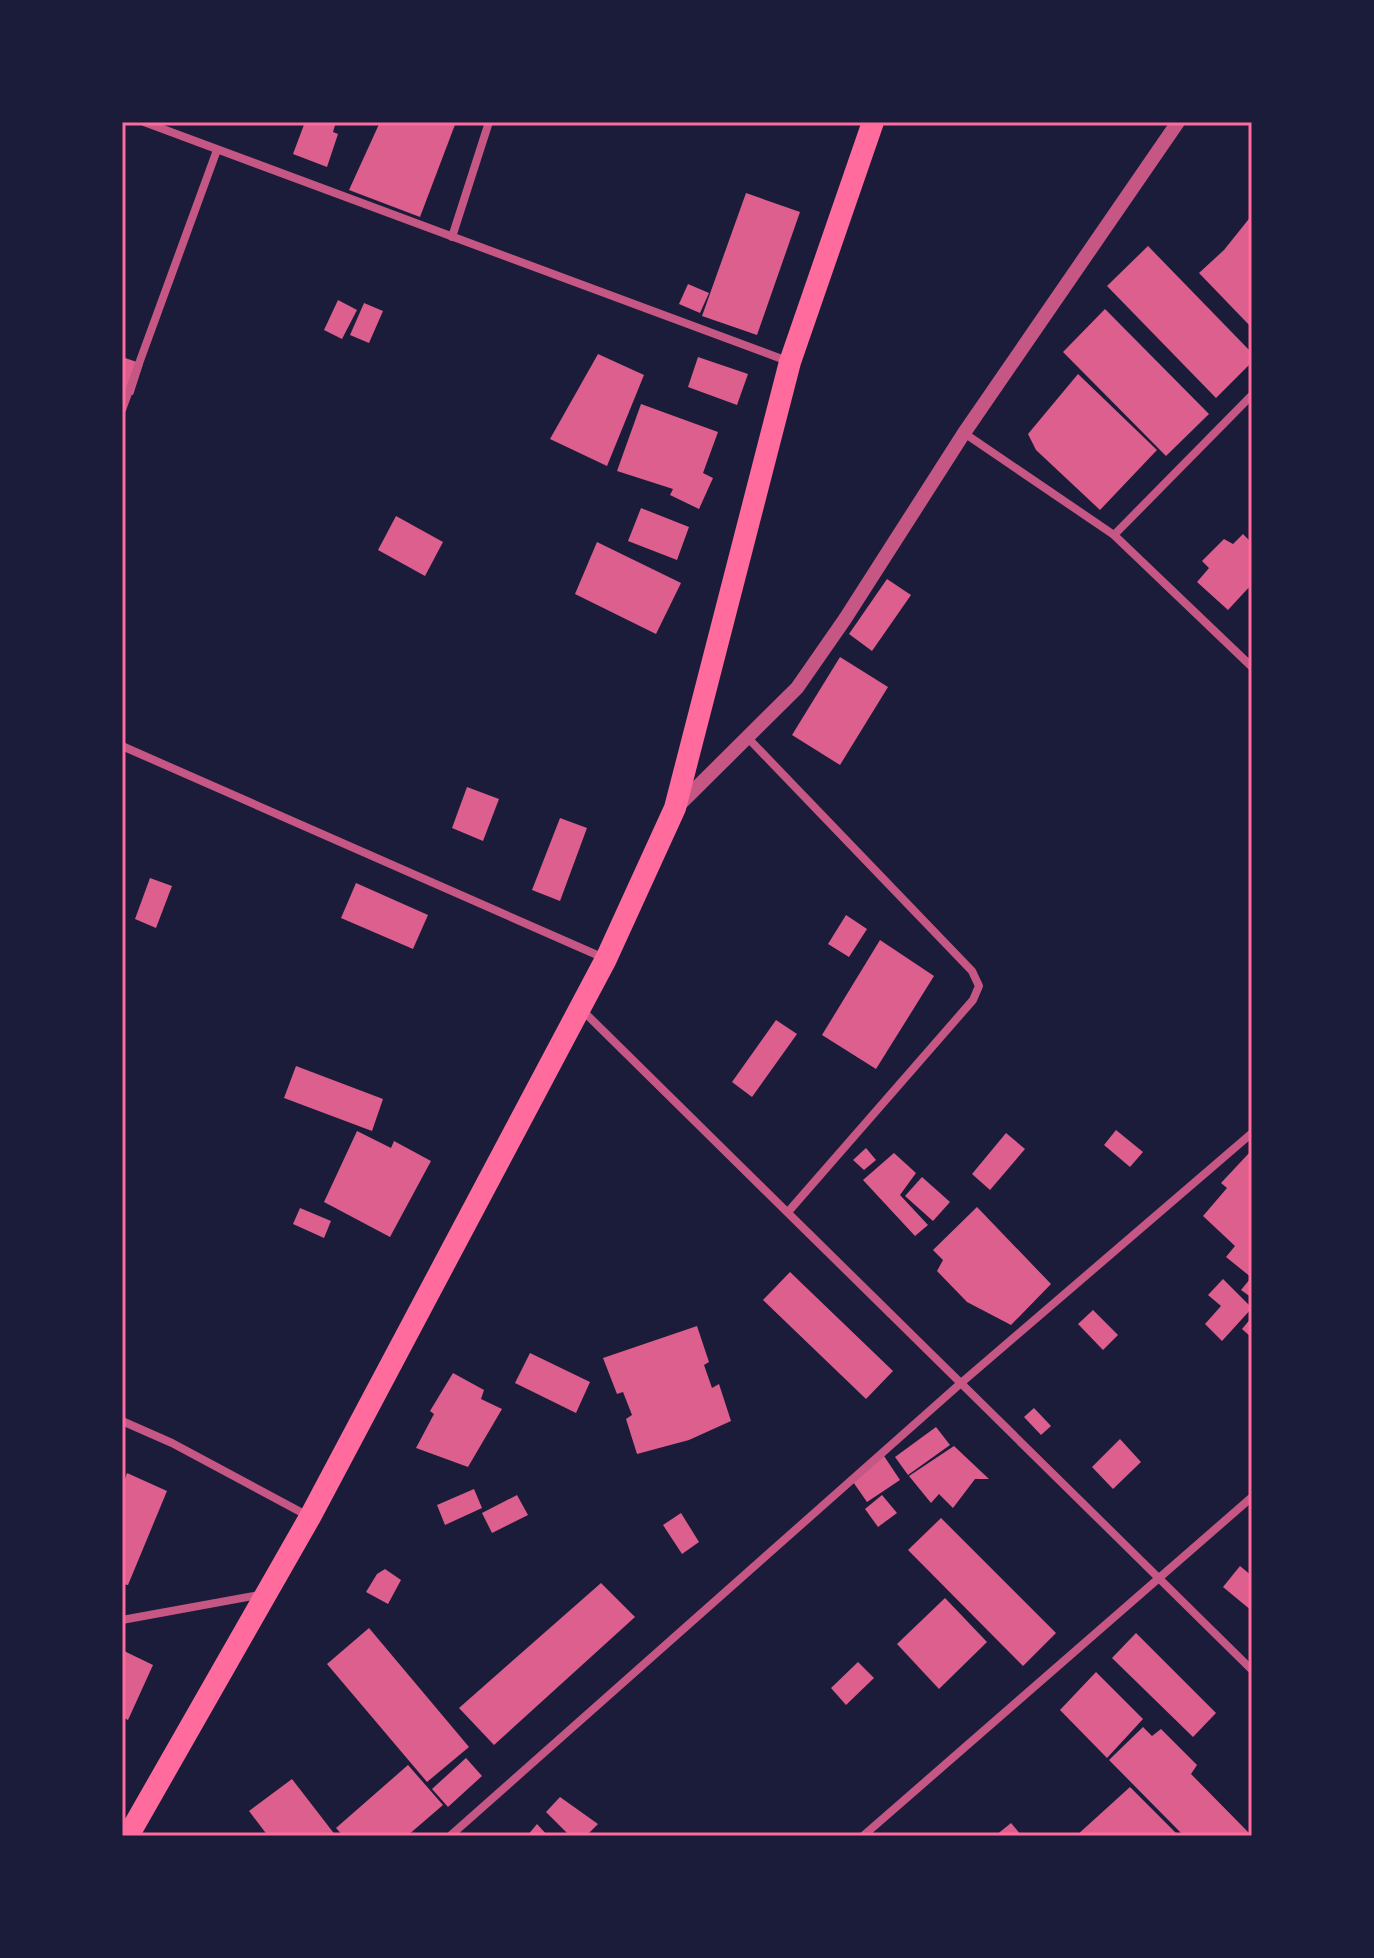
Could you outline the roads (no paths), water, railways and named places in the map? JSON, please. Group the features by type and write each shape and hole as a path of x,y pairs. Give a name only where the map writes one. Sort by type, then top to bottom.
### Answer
{"highway":[{"path":"128,1836 310,1517 606,959 675,808 790,362 873,122"}],"street":[{"path":"144,122 790,362"},
{"path":"452,237 489,122"},
{"path":"675,808 797,688 964,433 1178,122"},
{"path":"122,410 217,150"},
{"path":"1114,535 1252,395"},
{"path":"964,433 1114,535 1252,667"},
{"path":"747,737 962,959 979,986 973,1000 788,1212"},
{"path":"122,746 606,959"},
{"path":"580,1007 1252,1670"},
{"path":"450,1836 961,1383 1252,1133"},
{"path":"122,1421 172,1443 310,1517"},
{"path":"863,1836 1252,1497"},
{"path":"122,1620 266,1594"}]}
